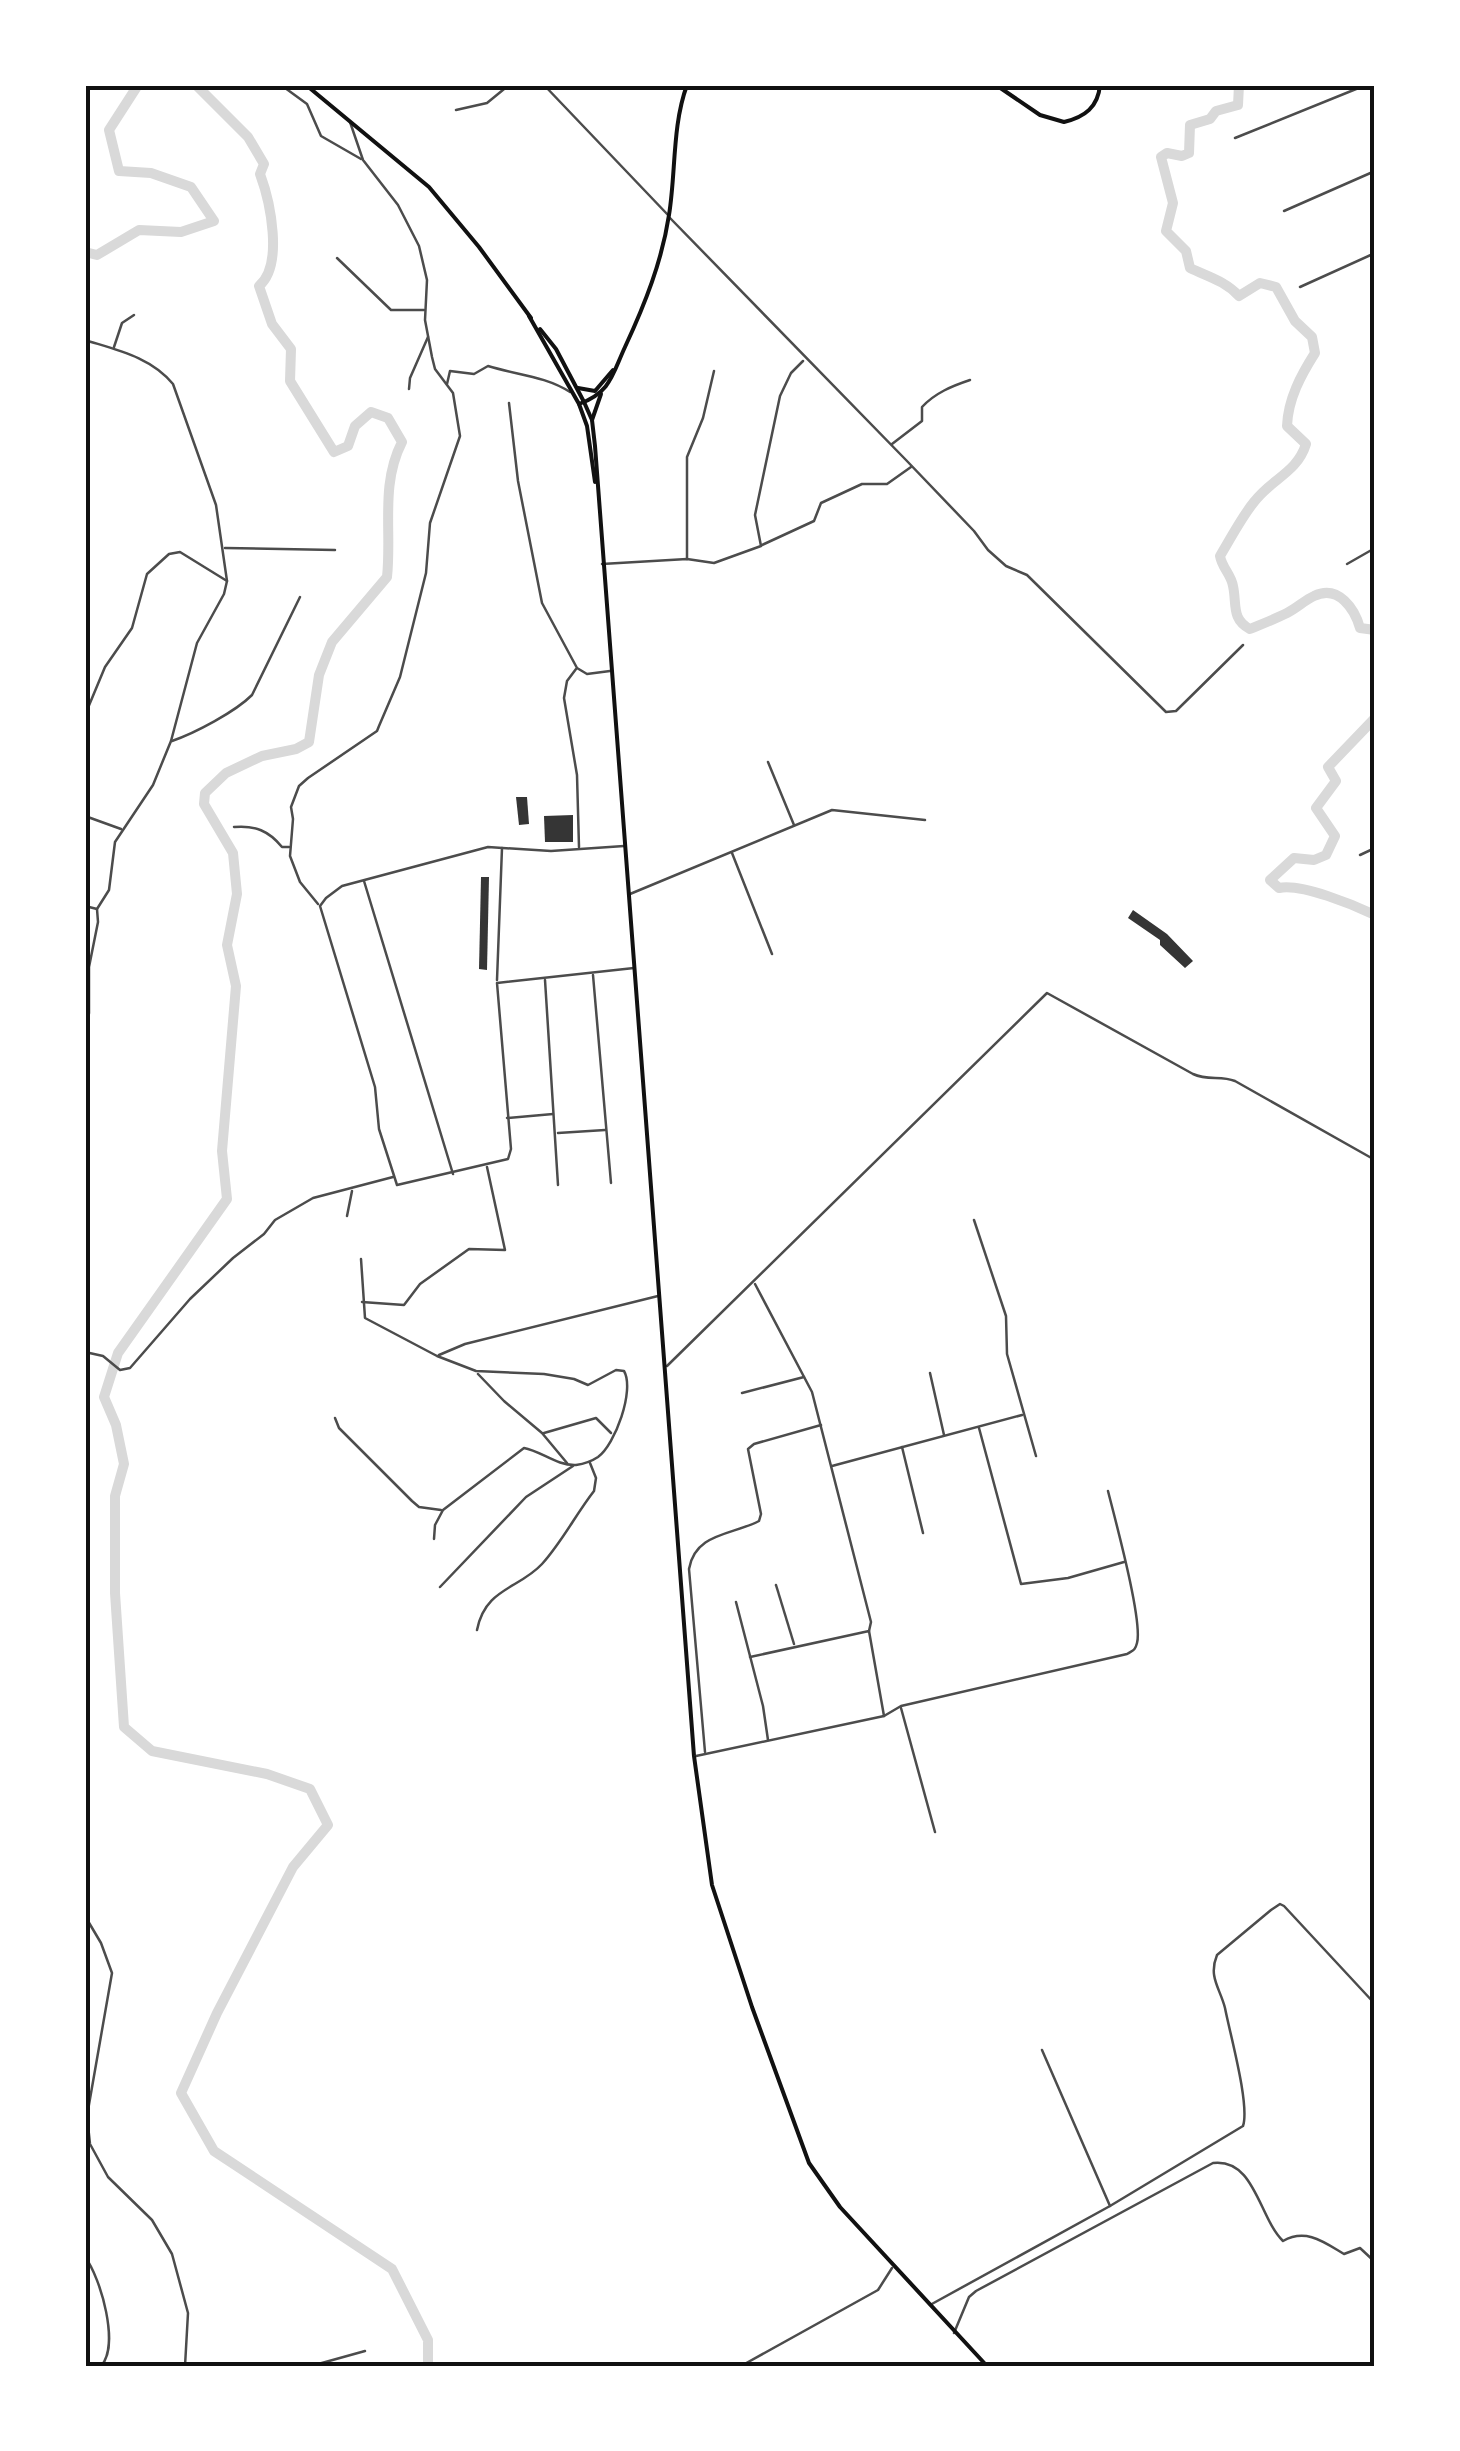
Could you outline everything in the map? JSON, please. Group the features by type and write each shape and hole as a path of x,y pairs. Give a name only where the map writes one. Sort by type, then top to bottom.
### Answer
{"main road":[{"path":"306,85 429,187 480,247 556,349 582,403 598,502"},
{"path":"687,85 680,104 669,216 654,277 618,362 598,392 592,420 704,1846 712,1885 752,2008 809,2164 823,2187 987,2366"},
{"path":"996,85 1040,115 1064,122 1090,110 1100,85"},
{"path":"529,316 592,420"},
{"path":"577,387 598,392"},
{"path":"582,403 598,392"}],"street":[{"path":"282,85 307,104 321,136 362,160 398,205 420,246 427,280 428,335 436,369 454,392 460,436 430,523 426,573 400,676 377,731 299,786 290,814 294,872 320,906 375,1086 378,1129 397,1184 403,1186 504,1162 510,1154 497,983 502,847"},
{"path":"456,110 488,103 509,85"},
{"path":"544,85 912,466 988,550 1006,566 1027,574 1166,712 1176,711 1243,644"},
{"path":"1235,138 1366,85"},
{"path":"350,120 362,160"},
{"path":"1284,211 1375,171"},
{"path":"1300,287 1375,253"},
{"path":"336,258 391,310 426,310"},
{"path":"113,349 122,322 134,315"},
{"path":"409,390 428,335"},
{"path":"85,340 154,366 165,374 180,397 216,505 227,581 224,594 197,642 170,741 153,784 115,842 109,890 97,909 98,922 87,967 89,1013 85,1037"},
{"path":"761,546 755,515 780,396 791,373 805,359"},
{"path":"447,386 450,371 474,374 488,366 551,380 576,395"},
{"path":"687,559 688,457 714,371"},
{"path":"891,445 922,421 925,402 970,380"},
{"path":"509,402 518,481 542,602 577,668 588,674 610,672"},
{"path":"602,564 687,559 714,563 814,521 818,506 824,501 862,484 892,482 912,466"},
{"path":"223,548 336,550"},
{"path":"1346,564 1375,548"},
{"path":"85,715 105,667 132,628 144,580 152,568 168,554 180,552 227,581"},
{"path":"170,741 187,736 244,704 300,596"},
{"path":"577,668 567,680 564,698 575,760 580,849"},
{"path":"768,762 794,826"},
{"path":"628,895 832,810 925,820"},
{"path":"85,816 124,830"},
{"path":"234,827 258,828 282,846 290,847"},
{"path":"320,906 334,890 473,850 625,846"},
{"path":"1360,855 1375,848"},
{"path":"731,852 772,954"},
{"path":"364,880 452,1174"},
{"path":"85,906 97,909"},
{"path":"497,983 634,968"},
{"path":"593,973 612,1183"},
{"path":"545,978 558,1186"},
{"path":"666,1367 1049,993 1194,1074 1207,1080 1236,1081 1375,1160"},
{"path":"508,1118 555,1114"},
{"path":"556,1133 606,1130"},
{"path":"362,1302 404,1305 420,1284 469,1249 504,1250 487,1166"},
{"path":"85,1352 103,1356 120,1370 130,1368 190,1300 264,1234 274,1220 313,1198 394,1176"},
{"path":"346,1216 352,1190"},
{"path":"974,1220 1006,1316 1008,1354 1036,1456"},
{"path":"361,1259 365,1318 437,1356 476,1371 544,1374 588,1385 613,1371 624,1372 629,1392 605,1450 589,1462 574,1465 524,1448 442,1510 434,1525 434,1539"},
{"path":"754,1284 806,1376 870,1622 868,1631 884,1716"},
{"path":"437,1356 466,1344 659,1296"},
{"path":"476,1371 542,1433 568,1464"},
{"path":"930,1373 944,1436"},
{"path":"742,1392 806,1376"},
{"path":"830,1466 1025,1414"},
{"path":"334,1418 339,1428 419,1507 442,1510"},
{"path":"542,1433 596,1418 612,1435"},
{"path":"705,1754 691,1559 713,1537 759,1522 761,1514 748,1449 821,1426"},
{"path":"980,1428 1021,1584 1068,1578 1124,1562"},
{"path":"902,1447 923,1533"},
{"path":"478,1630 480,1613 502,1590 546,1560 594,1491 596,1478 589,1462"},
{"path":"440,1587 526,1497 574,1465"},
{"path":"694,1756 884,1716 901,1706 1134,1650 1138,1640 1108,1491"},
{"path":"776,1585 794,1646"},
{"path":"736,1602 768,1740"},
{"path":"750,1657 868,1631"},
{"path":"901,1706 935,1832"},
{"path":"929,2306 1110,2206 1243,2126 1245,2108 1224,2002 1212,1976 1213,1966 1217,1956 1271,1910 1280,1904 1284,1906 1375,2004"},
{"path":"85,1916 110,1964 112,1980 88,2102 90,2144 108,2177 142,2209 172,2254 188,2313 185,2366"},
{"path":"85,1934 94,1928"},
{"path":"1042,2050 1110,2206"},
{"path":"954,2333 969,2297 976,2291 1213,2163 1229,2163 1241,2172 1283,2241 1296,2234 1308,2236 1344,2254 1360,2248 1375,2262"},
{"path":"85,2257 96,2276 110,2343 109,2356 101,2366"},
{"path":"741,2366 878,2290 894,2265"},
{"path":"311,2366 365,2351"}],"building":[{"path":"516,797 527,797 529,824 519,825"},
{"path":"573,815 573,842 545,842 544,816"},
{"path":"481,877 489,877 487,970 479,969"},
{"path":"1133,910 1167,934 1193,961 1185,968 1160,945 1160,940 1128,918"}],"waterway":[{"path":"85,252 97,255 139,230 181,232 214,221 191,187 151,173 119,171 109,130 138,85"},
{"path":"196,85 248,137 264,164 260,174 271,216 273,248 267,276 259,286 272,324 291,349 290,381 334,452 348,446 355,426 371,412 388,418 402,442 389,491 387,577 332,642 319,675 309,742 262,756 226,773 205,793 204,804 233,853 237,894 227,945 236,986 222,1151 227,1199 118,1353 104,1397 116,1425 124,1464 115,1496 115,1593 124,1727 152,1751 267,1774 310,1789 328,1825 293,1867 217,2013 181,2093 214,2151 392,2269 428,2340 428,2366"},
{"path":"1239,85 1238,105 1190,125 1189,153 1167,153 1161,157 1173,203 1166,231 1186,251 1190,268 1239,296 1260,283 1276,287 1295,321 1312,337 1315,353 1296,388 1288,416 1287,426 1306,444 1302,454 1249,508 1220,556 1232,582 1237,616 1250,629 1311,598 1331,593 1344,601 1360,628 1375,630"},
{"path":"1375,718 1328,767 1336,781 1316,808 1335,836 1326,855 1314,860 1294,858 1270,880 1279,888 1314,892 1375,915"}]}
